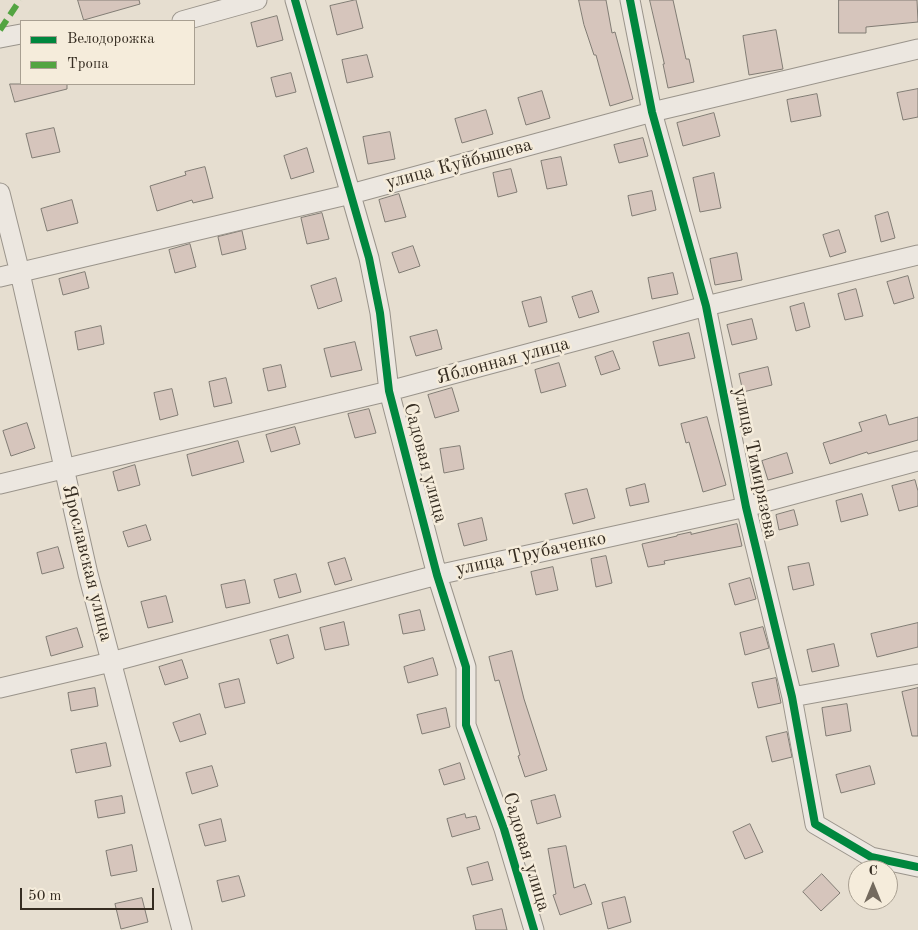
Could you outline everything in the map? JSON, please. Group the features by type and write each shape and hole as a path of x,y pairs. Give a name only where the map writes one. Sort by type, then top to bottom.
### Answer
{"street":[{"path":"186,20 257,0"},
{"name":"Садовая улица","path":"295,0 370,258 380,313 389,391 437,575 466,667 466,725 504,829 534,930"},
{"name":"улица Тимирязева","path":"630,0 652,112 706,306 746,506 792,697 815,824 871,857 918,867"},
{"path":"0,38 20,34"},
{"name":"улица Куйбышева","path":"0,277 350,194 652,112 918,49"},
{"name":"Ярославская улица","path":"0,193 88,574 182,930"},
{"name":"Яблонная улица","path":"0,484 389,391 706,306 918,255"},
{"name":"улица Трубаченко","path":"0,688 111,662 437,575 746,506 918,461"},
{"path":"792,697 918,674"}],"building":[{"path":"78,0 139,0 140,4 84,20"},
{"path":"356,0 363,28 337,35 330,6"},
{"path":"579,0 606,0 612,33 615,32 633,99 610,106 596,55 594,55 584,25"},
{"path":"650,0 673,0 686,59 689,59 694,82 668,88"},
{"path":"839,0 917,0 918,22 866,27 866,33 839,33"},
{"path":"277,16 283,40 257,47 251,23"},
{"path":"776,30 783,69 749,75 743,36"},
{"path":"367,55 373,77 347,83 342,60"},
{"path":"291,73 296,92 276,97 271,78"},
{"path":"10,84 67,85 67,89 15,102"},
{"path":"918,89 918,117 903,120 897,93"},
{"path":"542,91 550,118 526,125 518,98"},
{"path":"817,94 821,116 791,122 787,100"},
{"path":"486,110 493,134 462,143 455,119"},
{"path":"714,113 720,136 683,146 677,123"},
{"path":"54,128 60,152 32,158 26,134"},
{"path":"390,132 395,159 368,164 363,137"},
{"path":"643,138 648,156 619,163 614,145"},
{"path":"307,148 314,172 291,179 284,156"},
{"path":"561,157 567,185 547,189 541,161"},
{"path":"205,167 213,198 193,203 192,200 157,211 150,186 186,175 185,172"},
{"path":"511,169 517,192 498,197 493,173"},
{"path":"714,173 721,208 700,212 693,178"},
{"path":"652,191 656,210 632,216 628,196"},
{"path":"399,194 406,217 385,222 379,200"},
{"path":"72,200 78,223 47,231 41,209"},
{"path":"888,212 895,238 881,242 875,216"},
{"path":"322,213 329,239 307,244 301,218"},
{"path":"839,230 846,252 830,257 823,235"},
{"path":"242,231 246,249 222,255 218,237"},
{"path":"190,244 196,267 175,273 169,250"},
{"path":"413,246 420,266 399,273 392,253"},
{"path":"737,253 742,280 715,285 710,259"},
{"path":"85,272 89,288 63,295 59,279"},
{"path":"673,273 678,294 652,299 648,278"},
{"path":"908,276 914,298 894,304 887,282"},
{"path":"336,278 342,301 318,309 311,286"},
{"path":"856,289 863,316 845,320 838,294"},
{"path":"592,291 599,312 579,318 572,297"},
{"path":"541,297 547,322 529,327 522,302"},
{"path":"804,303 810,327 796,331 790,307"},
{"path":"752,319 757,339 732,345 727,325"},
{"path":"101,326 104,344 78,350 75,332"},
{"path":"437,330 442,349 416,356 410,337"},
{"path":"689,333 695,358 659,366 653,342"},
{"path":"355,342 362,370 331,377 324,349"},
{"path":"613,351 620,369 601,375 595,357"},
{"path":"559,363 566,386 541,393 535,370"},
{"path":"281,365 286,387 268,391 263,369"},
{"path":"768,367 772,385 743,392 739,374"},
{"path":"226,378 232,403 214,407 209,382"},
{"path":"452,388 459,411 435,418 428,395"},
{"path":"172,389 178,415 160,420 154,393"},
{"path":"369,409 376,433 355,438 348,414"},
{"path":"886,415 889,425 918,417 918,440 868,454 867,452 830,464 823,443 862,431 859,423"},
{"path":"707,417 726,485 703,492 689,442 686,443 681,424"},
{"path":"27,423 35,448 11,456 3,431"},
{"path":"295,427 300,444 271,452 266,435"},
{"path":"238,441 244,462 192,476 187,455"},
{"path":"460,446 464,469 444,473 440,449"},
{"path":"787,453 793,473 768,480 762,461"},
{"path":"135,465 140,485 118,491 113,472"},
{"path":"915,480 918,491 918,506 899,511 892,486"},
{"path":"645,484 649,502 630,506 626,489"},
{"path":"587,489 595,518 573,524 565,494"},
{"path":"862,494 868,515 841,522 836,501"},
{"path":"794,510 798,525 779,530 776,515"},
{"path":"482,518 487,540 464,546 458,524"},
{"path":"737,524 742,546 664,561 665,564 648,567 642,544 691,532 691,534"},
{"path":"146,525 151,540 128,547 123,532"},
{"path":"58,547 64,568 42,574 37,553"},
{"path":"606,556 612,583 596,587 591,559"},
{"path":"345,558 352,580 335,585 328,563"},
{"path":"809,563 814,585 793,590 788,567"},
{"path":"553,567 558,590 536,595 531,572"},
{"path":"296,574 301,592 279,598 274,580"},
{"path":"750,578 756,599 735,605 729,584"},
{"path":"245,580 250,603 226,608 221,585"},
{"path":"166,596 173,622 148,628 141,602"},
{"path":"420,610 425,630 403,634 399,615"},
{"path":"344,622 349,645 325,650 320,628"},
{"path":"918,623 918,647 877,657 871,634"},
{"path":"763,627 769,648 745,655 740,633"},
{"path":"77,628 83,647 51,656 46,637"},
{"path":"288,635 294,658 277,664 270,640"},
{"path":"834,644 839,666 812,672 807,650"},
{"path":"512,651 524,699 547,770 525,777 499,680 495,681 489,657"},
{"path":"433,658 438,675 408,683 404,667"},
{"path":"182,660 188,678 165,685 159,667"},
{"path":"776,678 781,703 758,708 752,683"},
{"path":"239,679 245,703 225,708 219,684"},
{"path":"95,688 98,706 71,711 68,693"},
{"path":"918,688 918,736 912,736 902,692"},
{"path":"847,704 851,731 826,736 822,708"},
{"path":"446,708 450,727 422,734 417,715"},
{"path":"200,714 206,734 180,742 173,723"},
{"path":"787,732 792,757 772,762 766,737"},
{"path":"106,743 111,766 76,773 71,750"},
{"path":"460,763 465,779 444,785 439,770"},
{"path":"212,766 218,786 192,794 186,773"},
{"path":"870,766 875,784 841,793 836,775"},
{"path":"555,795 561,817 537,824 531,801"},
{"path":"122,796 125,813 98,818 95,801"},
{"path":"465,814 466,818 476,816 480,829 452,837 447,819"},
{"path":"221,819 226,841 205,846 199,825"},
{"path":"750,824 763,852 745,859 733,832"},
{"path":"132,845 137,871 111,876 106,851"},
{"path":"566,846 574,888 585,884 592,904 560,915 553,895 556,894 548,849"},
{"path":"488,862 493,880 472,885 467,868"},
{"path":"822,874 840,893 821,911 803,892"},
{"path":"239,876 245,896 222,902 217,881"},
{"path":"625,897 631,922 608,929 602,903"},
{"path":"142,898 148,922 121,929 115,904"},
{"path":"502,909 507,930 476,930 473,916"}],"marked path":[{"path":"0,30 20,0"}],"cycle path":[{"path":"295,0 369,258 380,313 389,391 437,575 466,667 466,725 504,829 534,930"},
{"path":"630,0 652,112 706,306 746,507 792,697 815,824 871,857 918,867"}]}
